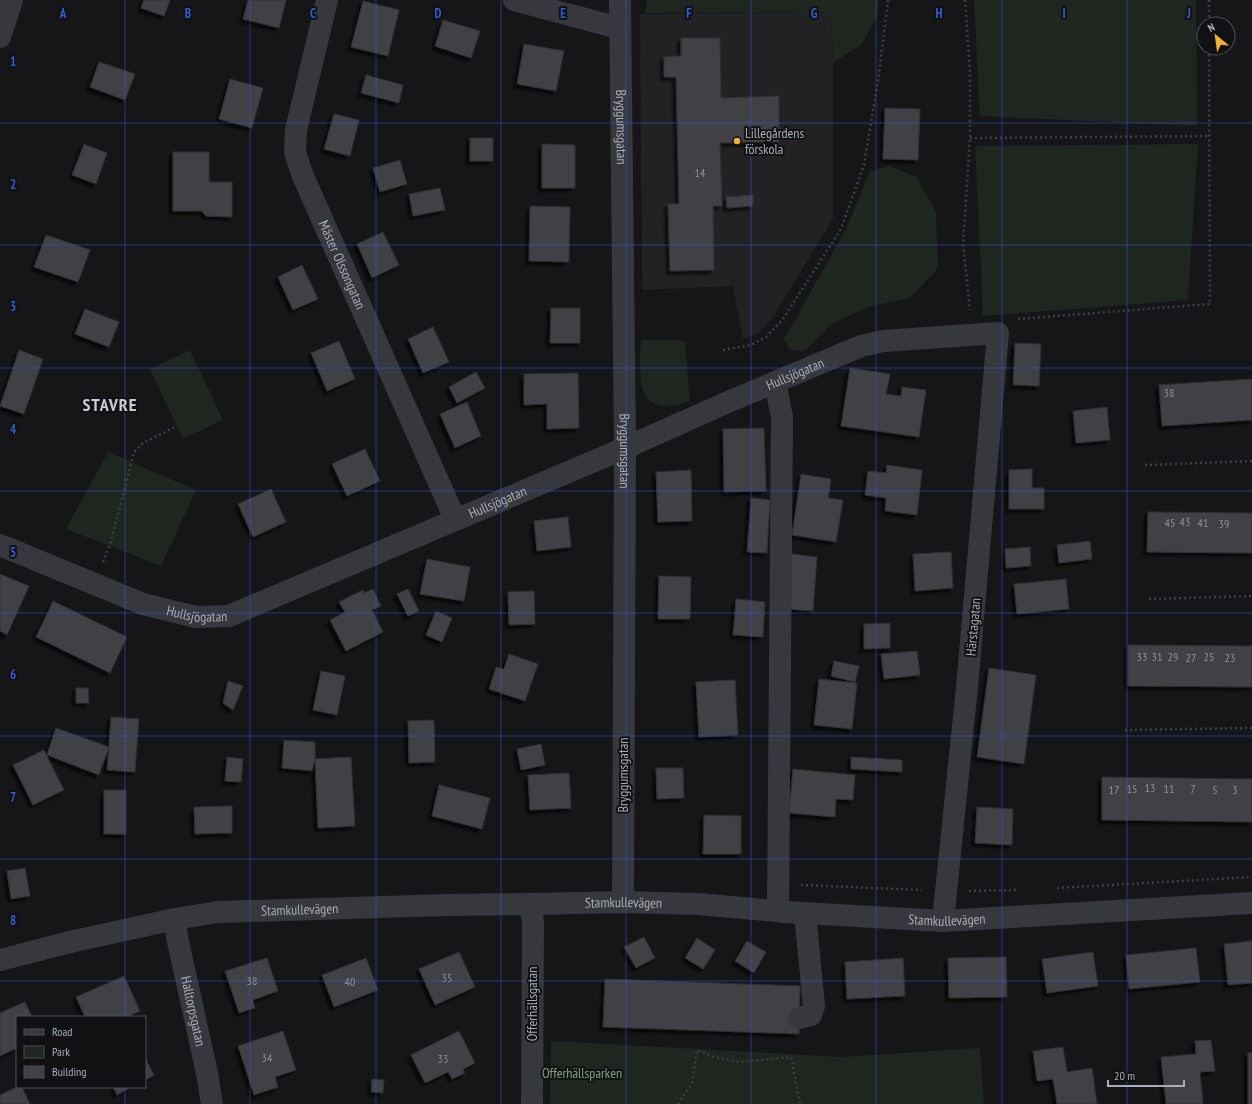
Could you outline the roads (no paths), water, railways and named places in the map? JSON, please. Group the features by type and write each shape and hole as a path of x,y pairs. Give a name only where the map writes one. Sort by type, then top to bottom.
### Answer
{"street":[{"path":"0,37 12,0"},
{"name":"Mäster Olssongatan","path":"327,0 296,130 295,152 305,181 454,519"},
{"path":"514,0 619,28"},
{"name":"Bryggumsgatan","path":"620,0 619,28 625,448 623,902"},
{"name":"Hullsjögatan","path":"0,545 143,604 196,617 229,616 861,346 883,341 1004,326"},
{"name":"Härstagatan","path":"943,921 1004,326"},
{"path":"775,382 782,417 778,911"},
{"name":"Stamkullevägen","path":"0,960 70,942 175,919 218,912 446,905 623,902 699,904 806,913 943,921 1252,903"},
{"name":"Offerhällsgatan","path":"531,904 533,924 532,1104"},
{"path":"799,1018 811,1015 814,1006 806,913"},
{"name":"Halltorpsgatan","path":"175,919 177,937 206,1065 212,1104"}],"place":[{"name":"Lillegårdens förskola","path":"737,141"}],"district":[{"name":"STAVRE","path":"110,405"}],"park label":[{"name":"Offerhällsparken","path":"582,1073"}]}
